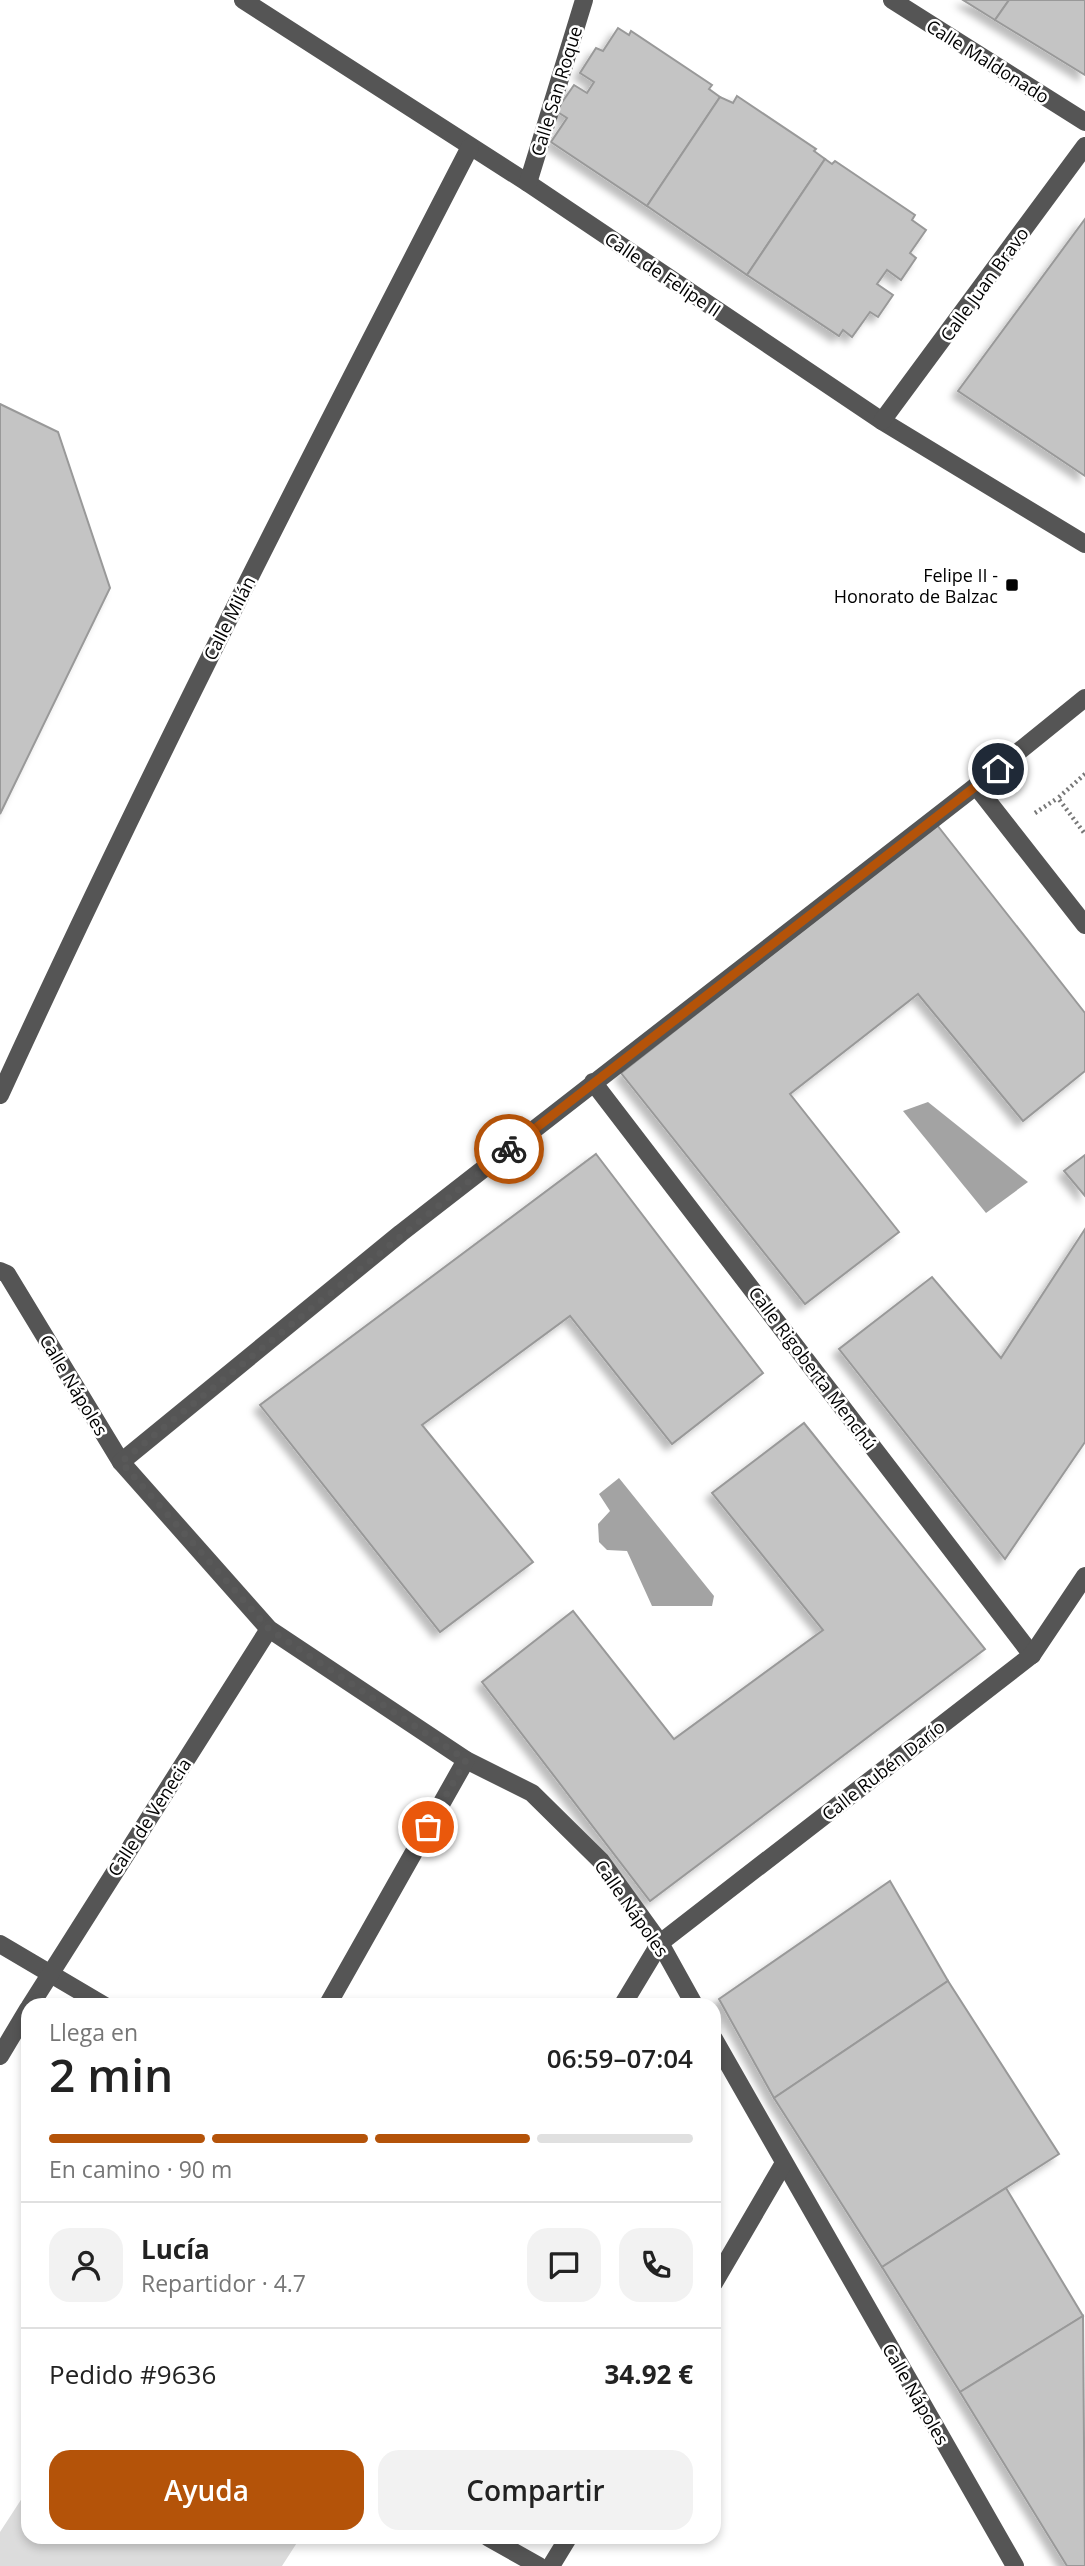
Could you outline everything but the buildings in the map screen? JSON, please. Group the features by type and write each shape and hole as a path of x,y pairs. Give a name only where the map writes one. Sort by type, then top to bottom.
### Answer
{"street":[{"name":"Calle de Felipe II","path":"243,0 528,183 882,421 1085,544"},
{"name":"Calle San Roque","path":"528,183 584,0"},
{"name":"Calle Maldonado","path":"892,0 1085,122"},
{"name":"Calle Juan Bravo","path":"882,421 1085,146"},
{"name":"Calle Milán","path":"0,1095 99,879 165,745 470,147"},
{"path":"121,1462 401,1233 976,786 1085,698"},
{"path":"976,786 1085,925"},
{"name":"Calle Rigoberta Menchú","path":"593,1082 1032,1655"},
{"name":"Calle Nápoles","path":"0,1271 6,1274 121,1462 269,1629 466,1760 532,1793 601,1861 660,1943 691,1998"},
{"name":"Calle Rubén Darío","path":"660,1943 1032,1655 1085,1576"},
{"name":"Calle de Venecia","path":"34,1998 269,1629"},
{"path":"332,1998 466,1760"},
{"path":"627,1998 660,1943"},
{"path":"0,1944 91,1998"},
{"name":"Calle de Venecia","path":"0,2056 21,2021"},
{"name":"Calle Nápoles","path":"721,2051 1015,2566"},
{"path":"721,2271 784,2163"},
{"path":"500,2544 539,2566"},
{"path":"551,2566 564,2544"}],"path":[{"path":"1085,774 1058,798 1085,834"}],"shaded area":[{"path":"928,1102 1028,1182 986,1213 903,1111"},
{"path":"619,1478 714,1596 712,1606 652,1606 627,1551 607,1550 599,1542 598,1524 610,1511 599,1494"},
{"path":"21,2500 21,2544 296,2544 282,2566 0,2566 0,2532"}],"way so far":[{"path":"428,1827 466,1760 269,1629 121,1462 401,1233 509,1149"}],"place":[{"name":"Felipe II - Honorato de Balzac","path":"1012,585"}],"route":[{"path":"509,1149 998,769"}]}
